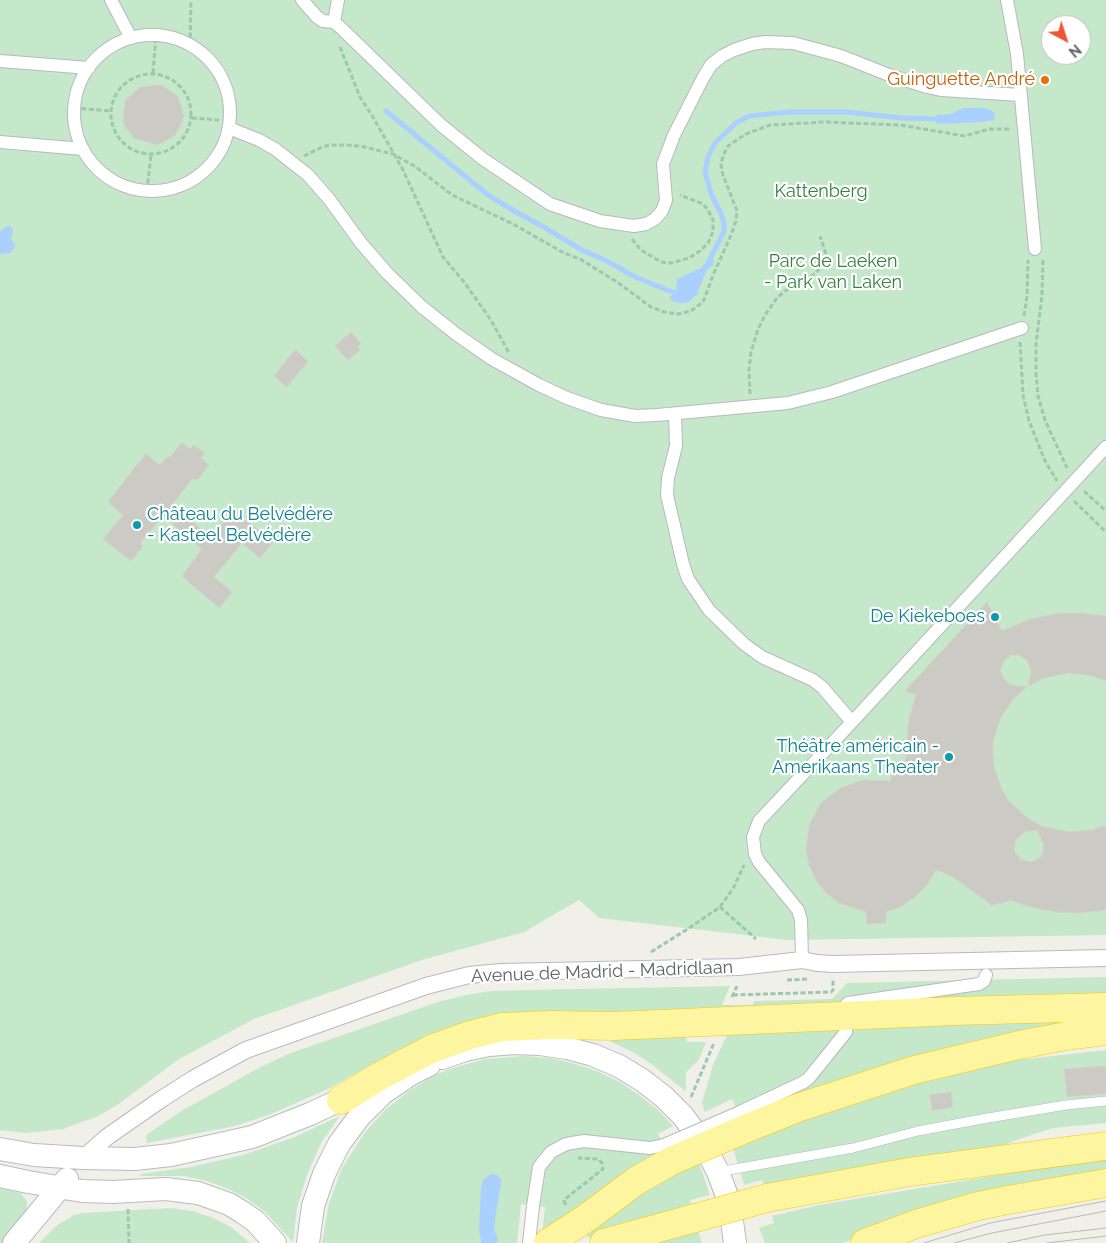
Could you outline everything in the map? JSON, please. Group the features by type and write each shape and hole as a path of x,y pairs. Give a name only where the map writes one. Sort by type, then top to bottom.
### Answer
{"highway":[{"path":"341,1100 380,1076 431,1049 486,1030 518,1026 614,1026 954,1011 1106,1007"},
{"path":"540,1044 567,1034 614,1026"},
{"path":"548,1243 585,1219 636,1181 667,1153 742,1121 800,1107 914,1070 1066,1036 1106,1032"},
{"path":"604,1243 767,1198 909,1172 1106,1146"},
{"path":"871,1241 916,1224 978,1206 1106,1183"}],"main road":[{"path":"0,1149 34,1155 135,1159 191,1152 252,1137 281,1127 399,1072 465,1050 514,1043 540,1044 567,1048 593,1055 618,1066 642,1080 664,1097 683,1116 703,1143 718,1172 729,1204 735,1243"},
{"path":"308,1243 313,1206 324,1174 339,1144 359,1117 383,1093 411,1074 441,1058"},
{"path":"14,1243 83,1158"},
{"path":"0,1176 59,1188 98,1192 166,1189 198,1192 229,1204 242,1212 255,1221 275,1243"}],"street":[{"path":"111,0 131,38"},
{"path":"302,0 317,17 334,22 354,39 441,125 483,160 550,204 583,216 621,225 634,226 646,224 655,219 662,211 666,200 663,164 674,135 703,78 711,65 722,56 752,44 779,41 807,46 841,56 889,75 941,90 1021,95"},
{"path":"334,22 338,0"},
{"path":"1008,0 1017,54 1035,249"},
{"path":"156,35 174,38 190,45 213,64 222,77 227,91 230,106 229,124 224,143 206,170 179,186 147,191 128,187 109,179 94,166 83,149 78,136 74,108 82,80 89,68 101,55 115,45 131,38 156,35"},
{"path":"0,61 89,68"},
{"path":"229,124 276,149 294,164 329,199 361,243 387,273 440,322 513,372 567,398 601,410 634,416 675,415 808,399 1022,328"},
{"path":"0,142 83,149"},
{"path":"675,415 676,446 668,478 667,495 688,579 709,610 744,644 762,657 814,680 852,722"},
{"path":"802,960 801,920 798,910 759,862 753,846 753,837 758,821 1106,447"},
{"name":"Avenue de Madrid - Madridlaan","path":"83,1158 107,1137 156,1103 193,1079 246,1050 444,981 488,972 739,967 802,960 838,964 1106,958"},
{"path":"742,1121 809,1078 846,1032 845,1006 848,1003 979,984 984,981 986,975"},
{"path":"529,1243 539,1167 551,1152 557,1148 566,1144 584,1141 650,1148 667,1153"}],"lane":[{"path":"718,1172 853,1148 918,1131 982,1119 1066,1105 1106,1101"}],"path":[{"path":"190,45 191,0"},
{"path":"334,22 342,53 354,83 415,194 422,215 443,257 464,282 491,320 508,349 513,372"},
{"path":"153,73 156,35"},
{"path":"153,73 174,80 179,85 188,96 192,118 188,132 179,144 166,152 151,155 135,152 122,142 113,128 111,111 115,96 124,84 138,76 153,73"},
{"path":"74,108 111,111"},
{"path":"192,118 229,124"},
{"path":"320,148 329,145 360,146 393,154 416,167 452,195 513,224 564,253 580,259 617,282 651,307 664,312 678,314 691,311 703,302 731,235 737,211 724,175 723,156 728,146 746,134 770,125 826,122 900,125 965,136 989,129 1023,128"},
{"path":"147,191 151,155"},
{"path":"621,225 641,250 661,262 671,263 689,258 700,251 708,243 713,232 713,220 708,210 703,204 684,196 665,193"},
{"path":"752,407 749,370 751,352 758,329 777,298 785,291 813,275 826,263 827,257 820,236"},
{"path":"1106,511 1075,480 1064,464 1045,420 1038,396 1036,344 1042,295 1043,256 1035,249 1028,258 1027,296 1020,358 1025,406 1045,461 1065,492 1106,532"},
{"path":"647,954 720,906 734,887 753,846"},
{"path":"720,906 756,938"},
{"path":"733,996 831,992 833,990 833,978"},
{"path":"731,1001 737,986"},
{"path":"690,1101 714,1042"},
{"path":"569,1206 565,1204 564,1198 603,1169 604,1166 598,1159 571,1159"},
{"path":"128,1206 129,1243"}],"green space":[{"path":"0,0 1106,0 1106,935 787,940 599,918 579,900 524,932 422,960 254,1019 179,1059 116,1106 96,1117 63,1129 26,1133 0,1130"},
{"path":"1106,977 1106,1001 439,1031 394,1052 330,1088 269,1115 235,1126 147,1143 146,1135 183,1110 288,1054 438,1002 466,995 491,991 730,986 722,1005 753,1005 754,1001 832,999 847,983"},
{"path":"1064,1020 1065,1031 741,1119 732,1099 705,1112 702,1103 713,1065 728,1033"},
{"path":"685,1034 687,1042 706,1042 699,1060 686,1072 685,1091 650,1063 631,1051 611,1042 614,1036"},
{"path":"1106,1050 1106,1123 1053,1128 1016,1140 997,1149 765,1189 762,1180 744,1185 733,1147 750,1139 912,1082 1008,1061"},
{"path":"525,1056 550,1058 576,1064 620,1082 657,1109 673,1126 658,1134 667,1152 542,1236 545,1207 521,1204 517,1243 322,1243 329,1203 342,1168 365,1132 386,1109 409,1091 435,1075 450,1069 485,1059"},
{"path":"340,1116 321,1143 307,1175 297,1208 293,1242 264,1211 246,1198 228,1189 207,1181 184,1176 141,1176 140,1174 191,1167 243,1155 292,1138"},
{"path":"1106,1159 1106,1170 926,1210 843,1243 765,1243 759,1228 774,1223 772,1216 819,1205 1052,1166"},
{"path":"699,1163 710,1195 690,1200 692,1207 594,1237 590,1238 586,1235 634,1189"},
{"path":"0,1188 20,1193 27,1201 25,1217 3,1243 0,1243"},
{"path":"170,1208 192,1211 211,1217 231,1227 250,1243 39,1243 56,1226 74,1215"},
{"path":"697,1227 702,1243 641,1243"}],"water":[{"path":"964,108 990,110 995,113 994,120 938,124 935,121 937,115 951,114"},
{"path":"9,226 13,229 11,240 15,247 10,253 1,254 0,232"},
{"path":"709,258 714,260 713,265 706,271 697,294 689,302 679,303 672,301 670,297 676,292 677,279 701,268"},
{"path":"491,1174 497,1175 501,1179 494,1229 498,1240 496,1243 481,1243 479,1228 481,1188 483,1180"}],"building":[{"path":"161,85 178,96 184,117 175,136 157,145 134,138 123,123 125,101 140,87"},
{"path":"351,332 361,344 358,347 360,350 348,360 335,346"},
{"path":"295,350 308,361 287,387 274,376"},
{"name":"Château du Belvédère - Kasteel Belvédère","path":"182,443 190,449 194,445 205,453 201,458 209,465 197,480 193,478 172,505 211,537 233,512 273,542 260,558 242,543 214,577 232,592 219,608 182,576 202,549 163,516 140,543 143,546 131,561 103,539 123,515 108,502 135,467 146,454 160,465"},
{"name":"Théâtre américain - Amerikaans Theater","path":"987,602 1002,631 1030,619 1059,613 1106,616 1106,681 1093,676 1069,673 1045,678 1028,686 1031,672 1028,661 1019,655 1011,655 1005,659 1000,670 1005,680 1011,685 1027,687 1014,698 1000,719 993,742 993,754 994,767 1002,790 1008,800 1026,817 1041,826 1069,832 1092,830 1106,825 1106,910 1079,913 1057,912 1034,908 1010,900 992,905 953,877 936,870 927,885 915,897 902,906 886,912 886,923 867,924 866,912 839,903 826,893 816,880 809,865 806,849 809,825 821,803 840,788 863,780 890,781 897,761 905,761 909,718 916,695 905,691","holes":["1037,830 1044,845 1042,856 1032,862 1021,860 1014,851 1016,840 1024,832"]},
{"path":"1106,1066 1106,1094 1067,1097 1064,1069"},
{"path":"951,1092 953,1107 932,1111 930,1095"}],"waterway":[{"path":"386,111 488,195 514,211 582,250 609,262 633,276 676,293 683,292"},
{"path":"708,263 724,231 724,223 712,196 705,172 708,157 715,143 736,123 749,116 789,112 847,112 902,118 942,119"}],"tram line":[{"path":"924,1243 990,1223 1106,1201"},
{"path":"954,1243 992,1233 1106,1211"},
{"path":"1007,1243 1045,1235 1106,1228"},
{"path":"1047,1243 1106,1236"}],"place":[{"name":"Guinguette André","path":"1045,80"},
{"name":"Château du Belvédère - Kasteel Belvédère","path":"137,525"},
{"name":"De Kiekeboes","path":"995,617"},
{"name":"Théâtre américain - Amerikaans Theater","path":"949,757"}],"park label":[{"name":"Kattenberg","path":"821,192"},
{"name":"Parc de Laeken - Park van Laken","path":"833,272"}]}
